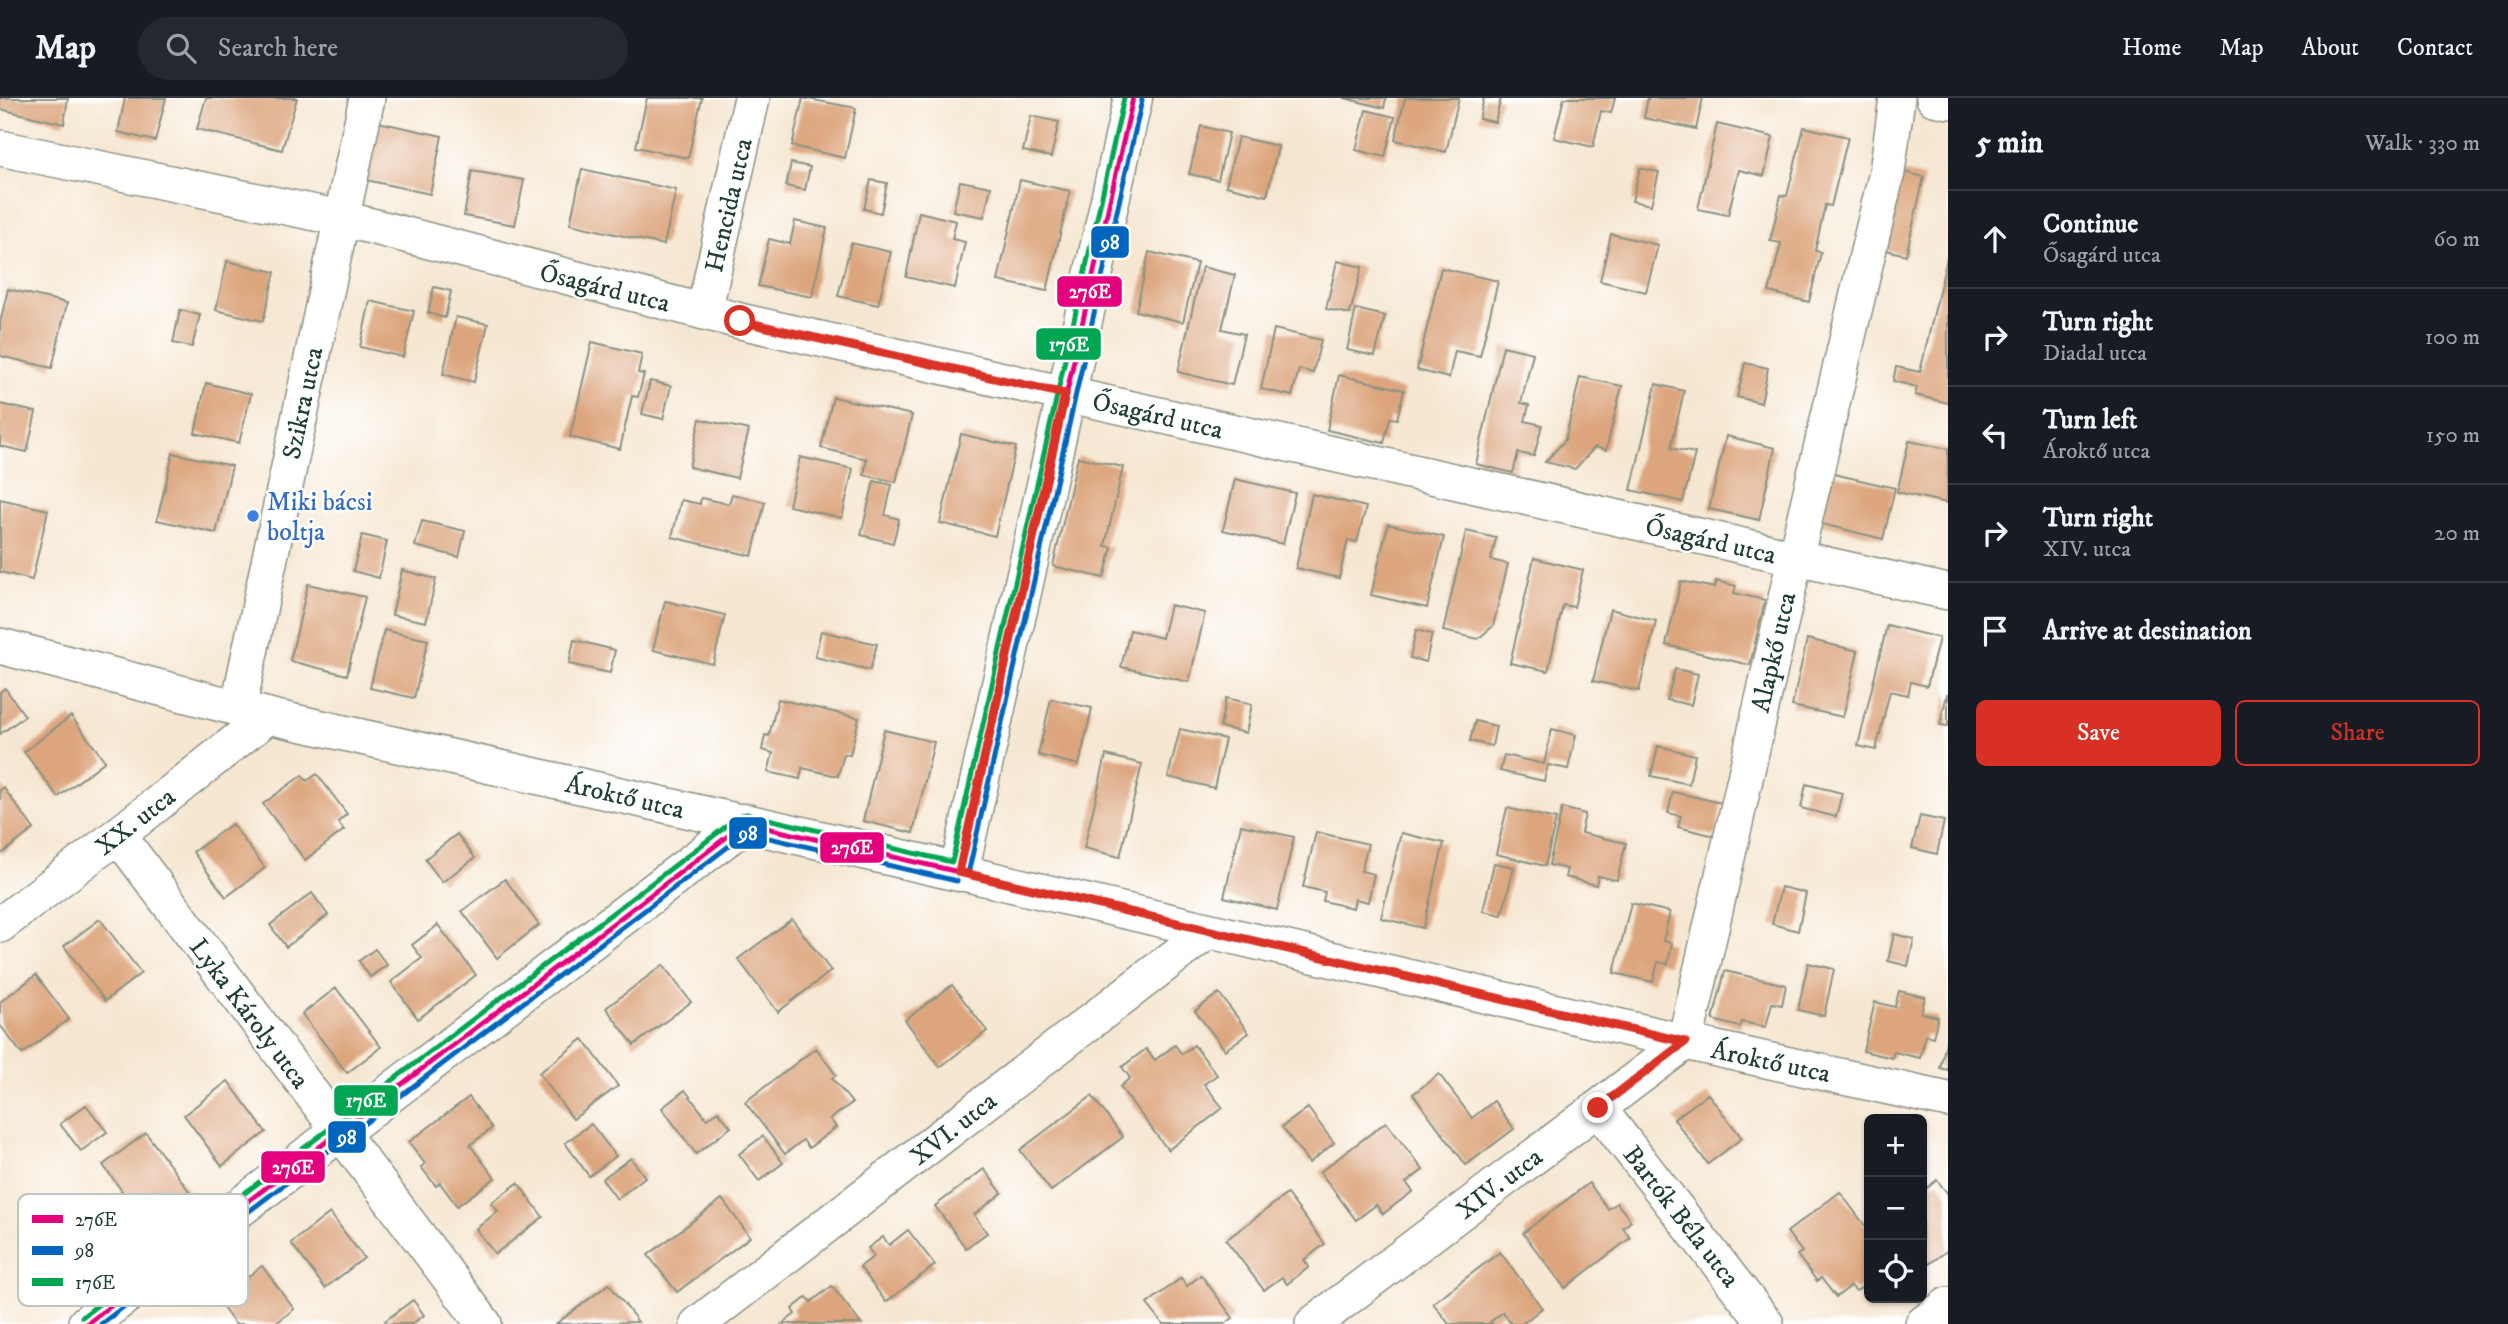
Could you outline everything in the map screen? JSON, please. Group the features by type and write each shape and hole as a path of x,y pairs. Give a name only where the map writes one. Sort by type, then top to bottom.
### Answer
{"street":[{"name":"Szikra utca","path":"253,712 340,218 367,98"},
{"name":"Hencida utca","path":"704,312 752,98"},
{"path":"959,872 1133,98"},
{"name":"Alapkő utca","path":"1685,1042 1887,172 1897,98"},
{"path":"1934,98 1948,101"},
{"name":"Ősagárd utca","path":"0,148 340,218 704,312 1948,592"},
{"name":"Ároktő utca","path":"0,646 253,712 959,872 1685,1042 1948,1100"},
{"name":"XX. utca","path":"0,925 118,835 253,712"},
{"path":"248,1202 746,823"},
{"name":"Lyka Károly utca","path":"118,835 484,1324"},
{"name":"XVI. utca","path":"698,1324 1208,931"},
{"name":"XIV. utca","path":"1313,1324 1685,1042"},
{"name":"Bartók Béla utca","path":"1598,1108 1766,1324"},
{"path":"1923,1324 1948,1305"},
{"path":"88,1324 112,1306"}],"building":[{"path":"0,98 68,98 64,124 0,109"},
{"path":"125,98 166,98 155,141 118,132"},
{"path":"206,98 297,98 282,150 197,129"},
{"path":"647,98 702,98 688,158 636,147"},
{"path":"803,98 856,108 845,158 792,146"},
{"path":"1344,98 1386,98 1384,108"},
{"path":"1405,98 1459,98 1446,152 1395,140"},
{"path":"1484,98 1501,98 1495,122 1479,119"},
{"path":"1564,98 1615,98 1611,113 1601,111 1593,147 1554,138"},
{"path":"1648,98 1703,98 1696,129 1644,118"},
{"path":"1366,110 1395,117 1385,157 1356,150"},
{"path":"1031,116 1059,122 1051,157 1023,151"},
{"path":"378,122 442,136 430,194 366,180"},
{"path":"1717,124 1773,137 1764,176 1739,170 1728,215 1698,209"},
{"path":"1201,126 1229,133 1218,180 1189,174"},
{"path":"1804,127 1848,137 1831,206 1825,205 1815,251 1821,252 1809,302 1769,292 1781,243 1770,241 1781,195 1787,196"},
{"path":"1238,137 1278,146 1267,196 1226,186"},
{"path":"791,163 810,167 805,190 786,186"},
{"path":"1640,168 1659,172 1651,205 1632,201"},
{"path":"582,169 676,190 664,245 570,224"},
{"path":"1892,169 1924,177 1906,255 1874,247"},
{"path":"472,171 524,180 515,225 464,216"},
{"path":"871,180 887,183 881,213 864,209"},
{"path":"1020,180 1070,191 1047,291 998,281"},
{"path":"960,181 991,187 984,217 953,211"},
{"path":"919,212 956,221 952,239 965,242 955,288 906,277"},
{"path":"795,221 827,228 812,297 758,286 769,239 790,244"},
{"path":"1611,234 1658,245 1646,292 1600,281"},
{"path":"851,243 891,252 878,305 838,296"},
{"path":"1149,252 1197,263 1183,322 1136,311"},
{"path":"1947,258 1948,403 1915,395 1917,387 1893,381 1896,367 1920,372"},
{"path":"227,261 275,272 263,321 216,310"},
{"path":"1337,261 1362,267 1350,314 1326,309"},
{"path":"1202,267 1235,275 1222,329 1244,334 1232,385 1178,372"},
{"path":"1441,268 1498,281 1480,356 1455,351 1449,378 1417,370"},
{"path":"434,287 451,291 445,318 428,313"},
{"path":"8,289 67,303 52,368 0,356 0,323"},
{"path":"370,301 414,311 403,357 360,347"},
{"path":"1356,309 1385,316 1375,356 1347,350"},
{"path":"180,310 200,315 192,347 173,343"},
{"path":"456,317 488,324 474,382 443,374"},
{"path":"1274,329 1321,340 1313,373 1299,369 1292,396 1261,389"},
{"path":"592,342 642,354 638,373 644,374 638,397 632,396 620,449 570,437"},
{"path":"1503,346 1533,353 1521,403 1529,405 1525,421 1542,425 1534,456 1518,453 1513,473 1476,464"},
{"path":"1745,363 1768,368 1761,403 1737,397"},
{"path":"1339,375 1404,390 1397,419 1390,418 1384,443 1327,430"},
{"path":"1580,377 1622,386 1606,450 1595,447 1575,469 1545,462 1565,440"},
{"path":"650,381 671,386 663,419 642,414"},
{"path":"206,383 251,394 239,443 195,433"},
{"path":"1656,384 1684,391 1671,448 1695,453 1683,502 1631,490"},
{"path":"833,397 912,415 896,482 864,475 867,459 821,448"},
{"path":"0,404 36,412 27,452 0,446"},
{"path":"700,419 749,430 737,478 689,467"},
{"path":"961,434 1016,447 995,536 940,523"},
{"path":"1726,436 1775,448 1759,520 1709,509"},
{"path":"1909,441 1948,449 1947,503 1897,492"},
{"path":"173,453 232,466 216,533 157,520"},
{"path":"800,457 853,469 842,518 789,506"},
{"path":"1078,457 1123,467 1105,546 1112,547 1104,578 1053,566"},
{"path":"1825,472 1895,488 1883,539 1814,522"},
{"path":"1235,479 1295,493 1283,544 1223,530"},
{"path":"874,481 892,485 885,515 899,519 893,543 861,535"},
{"path":"732,494 765,502 752,556 672,537 681,500 700,504 701,498 729,504"},
{"path":"1312,494 1366,507 1357,542 1348,540 1339,578 1296,568"},
{"path":"0,499 48,510 32,580 0,572"},
{"path":"422,521 465,531 459,557 415,546"},
{"path":"1388,524 1444,537 1427,608 1371,595"},
{"path":"1466,531 1496,538 1491,560 1508,564 1493,626 1478,639 1443,631"},
{"path":"362,535 387,541 379,578 353,571"},
{"path":"1534,558 1583,570 1574,607 1563,605 1548,671 1510,663"},
{"path":"402,570 436,579 426,622 392,615"},
{"path":"1681,581 1715,588 1716,581 1736,586 1734,593 1765,600 1750,665 1666,645"},
{"path":"308,584 365,597 347,675 290,661"},
{"path":"665,601 725,615 713,664 653,650"},
{"path":"1170,605 1205,613 1189,682 1121,667 1130,630 1162,638"},
{"path":"1610,609 1656,621 1639,691 1593,681"},
{"path":"1887,625 1939,638 1927,686 1911,682 1908,695 1890,691 1876,750 1858,746"},
{"path":"384,630 428,640 414,698 370,688"},
{"path":"1416,630 1432,634 1426,662 1410,658"},
{"path":"821,631 877,644 870,670 815,657"},
{"path":"1807,639 1858,651 1843,717 1792,706"},
{"path":"574,640 615,650 610,673 569,664"},
{"path":"1675,669 1698,674 1691,705 1667,700"},
{"path":"5,688 25,716 0,734 0,692"},
{"path":"1948,695 1948,726 1940,725"},
{"path":"1226,698 1252,704 1246,733 1220,727"},
{"path":"778,699 859,718 850,755 844,754 838,776 802,768 800,779 768,772 773,753 762,750 765,735 769,736"},
{"path":"1051,699 1092,708 1079,765 1038,755"},
{"path":"71,716 105,761 58,797 24,752"},
{"path":"1475,721 1496,726 1492,746 1470,741"},
{"path":"1180,729 1225,739 1214,788 1168,777"},
{"path":"1552,729 1576,735 1568,769 1548,765 1544,781 1500,771 1504,755 1544,764"},
{"path":"884,730 934,742 913,833 863,821"},
{"path":"1658,746 1695,755 1689,784 1651,776"},
{"path":"1106,755 1142,764 1120,857 1084,848"},
{"path":"317,774 347,814 338,822 344,830 305,860 263,804 302,775 307,781"},
{"path":"1806,784 1842,793 1836,817 1801,808"},
{"path":"3,787 34,829 0,855 0,790"},
{"path":"1673,792 1722,803 1715,836 1678,827 1681,816 1668,813"},
{"path":"1507,808 1556,819 1545,866 1496,854"},
{"path":"1562,808 1585,814 1581,833 1626,843 1617,880 1598,876 1596,885 1565,877 1567,869 1549,865"},
{"path":"1920,816 1944,821 1937,854 1912,848"},
{"path":"232,824 265,868 226,897 193,852"},
{"path":"1241,825 1294,837 1277,910 1224,897"},
{"path":"1316,832 1368,844 1361,871 1374,874 1368,902 1355,899 1353,908 1323,901 1325,892 1303,887"},
{"path":"1401,833 1444,843 1423,928 1381,918"},
{"path":"457,834 475,858 442,882 425,859"},
{"path":"1494,863 1514,867 1502,915 1483,911"},
{"path":"505,879 539,925 497,958 462,911"},
{"path":"1781,887 1806,893 1798,931 1772,924"},
{"path":"312,893 328,915 286,947 270,925"},
{"path":"1631,903 1670,912 1663,941 1672,943 1668,964 1658,962 1653,982 1614,973"},
{"path":"100,919 141,973 105,1001 64,946"},
{"path":"792,919 831,971 778,1012 738,959"},
{"path":"438,925 476,975 418,1019 391,982 422,958 412,945"},
{"path":"1894,934 1914,939 1908,966 1888,961"},
{"path":"375,949 387,965 370,977 359,961"},
{"path":"1808,963 1834,969 1824,1016 1798,1010"},
{"path":"663,965 691,1002 634,1045 606,1008"},
{"path":"1725,971 1786,985 1782,1005 1772,1003 1766,1027 1742,1022 1740,1027 1713,1020"},
{"path":"36,975 69,1019 22,1054 0,1025 0,1002"},
{"path":"952,985 987,1031 940,1067 905,1020"},
{"path":"336,988 381,1047 347,1073 302,1014"},
{"path":"1899,991 1925,997 1921,1013 1938,1017 1933,1037 1926,1035 1920,1058 1894,1052 1892,1058 1863,1051 1875,1002 1895,1007"},
{"path":"1219,993 1249,1033 1225,1050 1195,1011"},
{"path":"583,1039 618,1086 573,1119 539,1073"},
{"path":"1948,1039 1948,1070 1940,1068"},
{"path":"1175,1045 1182,1054 1194,1045 1217,1075 1204,1084 1223,1108 1168,1150 1120,1087 1130,1078 1122,1067 1146,1049 1155,1060"},
{"path":"816,1048 836,1075 832,1078 852,1103 830,1119 836,1127 809,1148 803,1140 785,1154 745,1102"},
{"path":"1439,1074 1472,1118 1494,1101 1514,1129 1466,1165 1413,1094"},
{"path":"228,1081 266,1132 222,1166 184,1115"},
{"path":"685,1090 707,1119 718,1111 731,1127 696,1154 662,1108"},
{"path":"1708,1094 1742,1138 1708,1164 1674,1119"},
{"path":"1092,1096 1123,1137 1051,1191 1020,1150"},
{"path":"469,1097 492,1128 470,1145 495,1178 457,1206 440,1183 436,1186 421,1167 425,1164 409,1142"},
{"path":"86,1105 107,1132 81,1151 60,1124"},
{"path":"1308,1108 1334,1143 1309,1163 1282,1127"},
{"path":"1386,1122 1423,1170 1406,1183 1413,1191 1383,1214 1376,1205 1356,1220 1320,1172"},
{"path":"591,1124 616,1156 589,1176 565,1143"},
{"path":"146,1133 189,1191 185,1194 118,1194 122,1191 103,1165"},
{"path":"763,1136 783,1163 759,1181 739,1154"},
{"path":"631,1158 645,1177 617,1199 602,1179"},
{"path":"984,1169 1002,1193 974,1215 987,1233 966,1248 935,1206"},
{"path":"1937,1180 1948,1194 1948,1250 1929,1264 1927,1261 1927,1188"},
{"path":"518,1183 543,1217 495,1254 476,1229 498,1211 491,1203"},
{"path":"1589,1183 1608,1209 1617,1203 1631,1221 1623,1228 1630,1238 1565,1288 1523,1233"},
{"path":"1840,1192 1864,1224 1864,1285 1856,1291 1851,1286 1836,1297 1821,1278 1817,1281 1797,1255 1802,1252 1787,1232"},
{"path":"1287,1194 1325,1244 1304,1260 1309,1267 1287,1284 1282,1277 1264,1290 1226,1240"},
{"path":"722,1199 750,1237 677,1292 648,1255"},
{"path":"330,1213 364,1258 325,1288 291,1243"},
{"path":"908,1230 935,1265 886,1302 860,1267 874,1256 868,1248 883,1237 889,1245"},
{"path":"1500,1252 1542,1308 1522,1324 1511,1324 1503,1312 1490,1322 1492,1324 1449,1324 1433,1303"},
{"path":"262,1266 294,1309 275,1324 235,1324 222,1306 248,1306 248,1277"},
{"path":"1201,1275 1233,1318 1224,1324 1163,1324 1147,1304 1181,1278 1187,1286"},
{"path":"609,1284 638,1322 556,1324"},
{"path":"832,1286 861,1324 782,1324 795,1314 792,1309 807,1297 811,1302"},
{"path":"413,1300 424,1315 412,1324 387,1324 385,1321"}],"transit line":[{"name":"176E","path":"243,1194 741,815 747,814 952,862 1124,98"},
{"name":"276E","path":"959,872 1133,98"},
{"name":"98","path":"968,874 1142,100"},
{"name":"276E","path":"745,823 959,872"},
{"name":"276E","path":"248,1201 745,823"},
{"name":"98","path":"248,1212 750,830"},
{"name":"98","path":"743,832 957,881"},
{"name":"176E","path":"82,1317 96,1306"},
{"name":"276E","path":"87,1324 111,1306"},
{"name":"98","path":"101,1324 125,1306"}],"place":[{"name":"Miki bácsi boltja","path":"253,516"}],"route":[{"path":"740,321 1065,394 959,872 1685,1042 1598,1108"}]}
